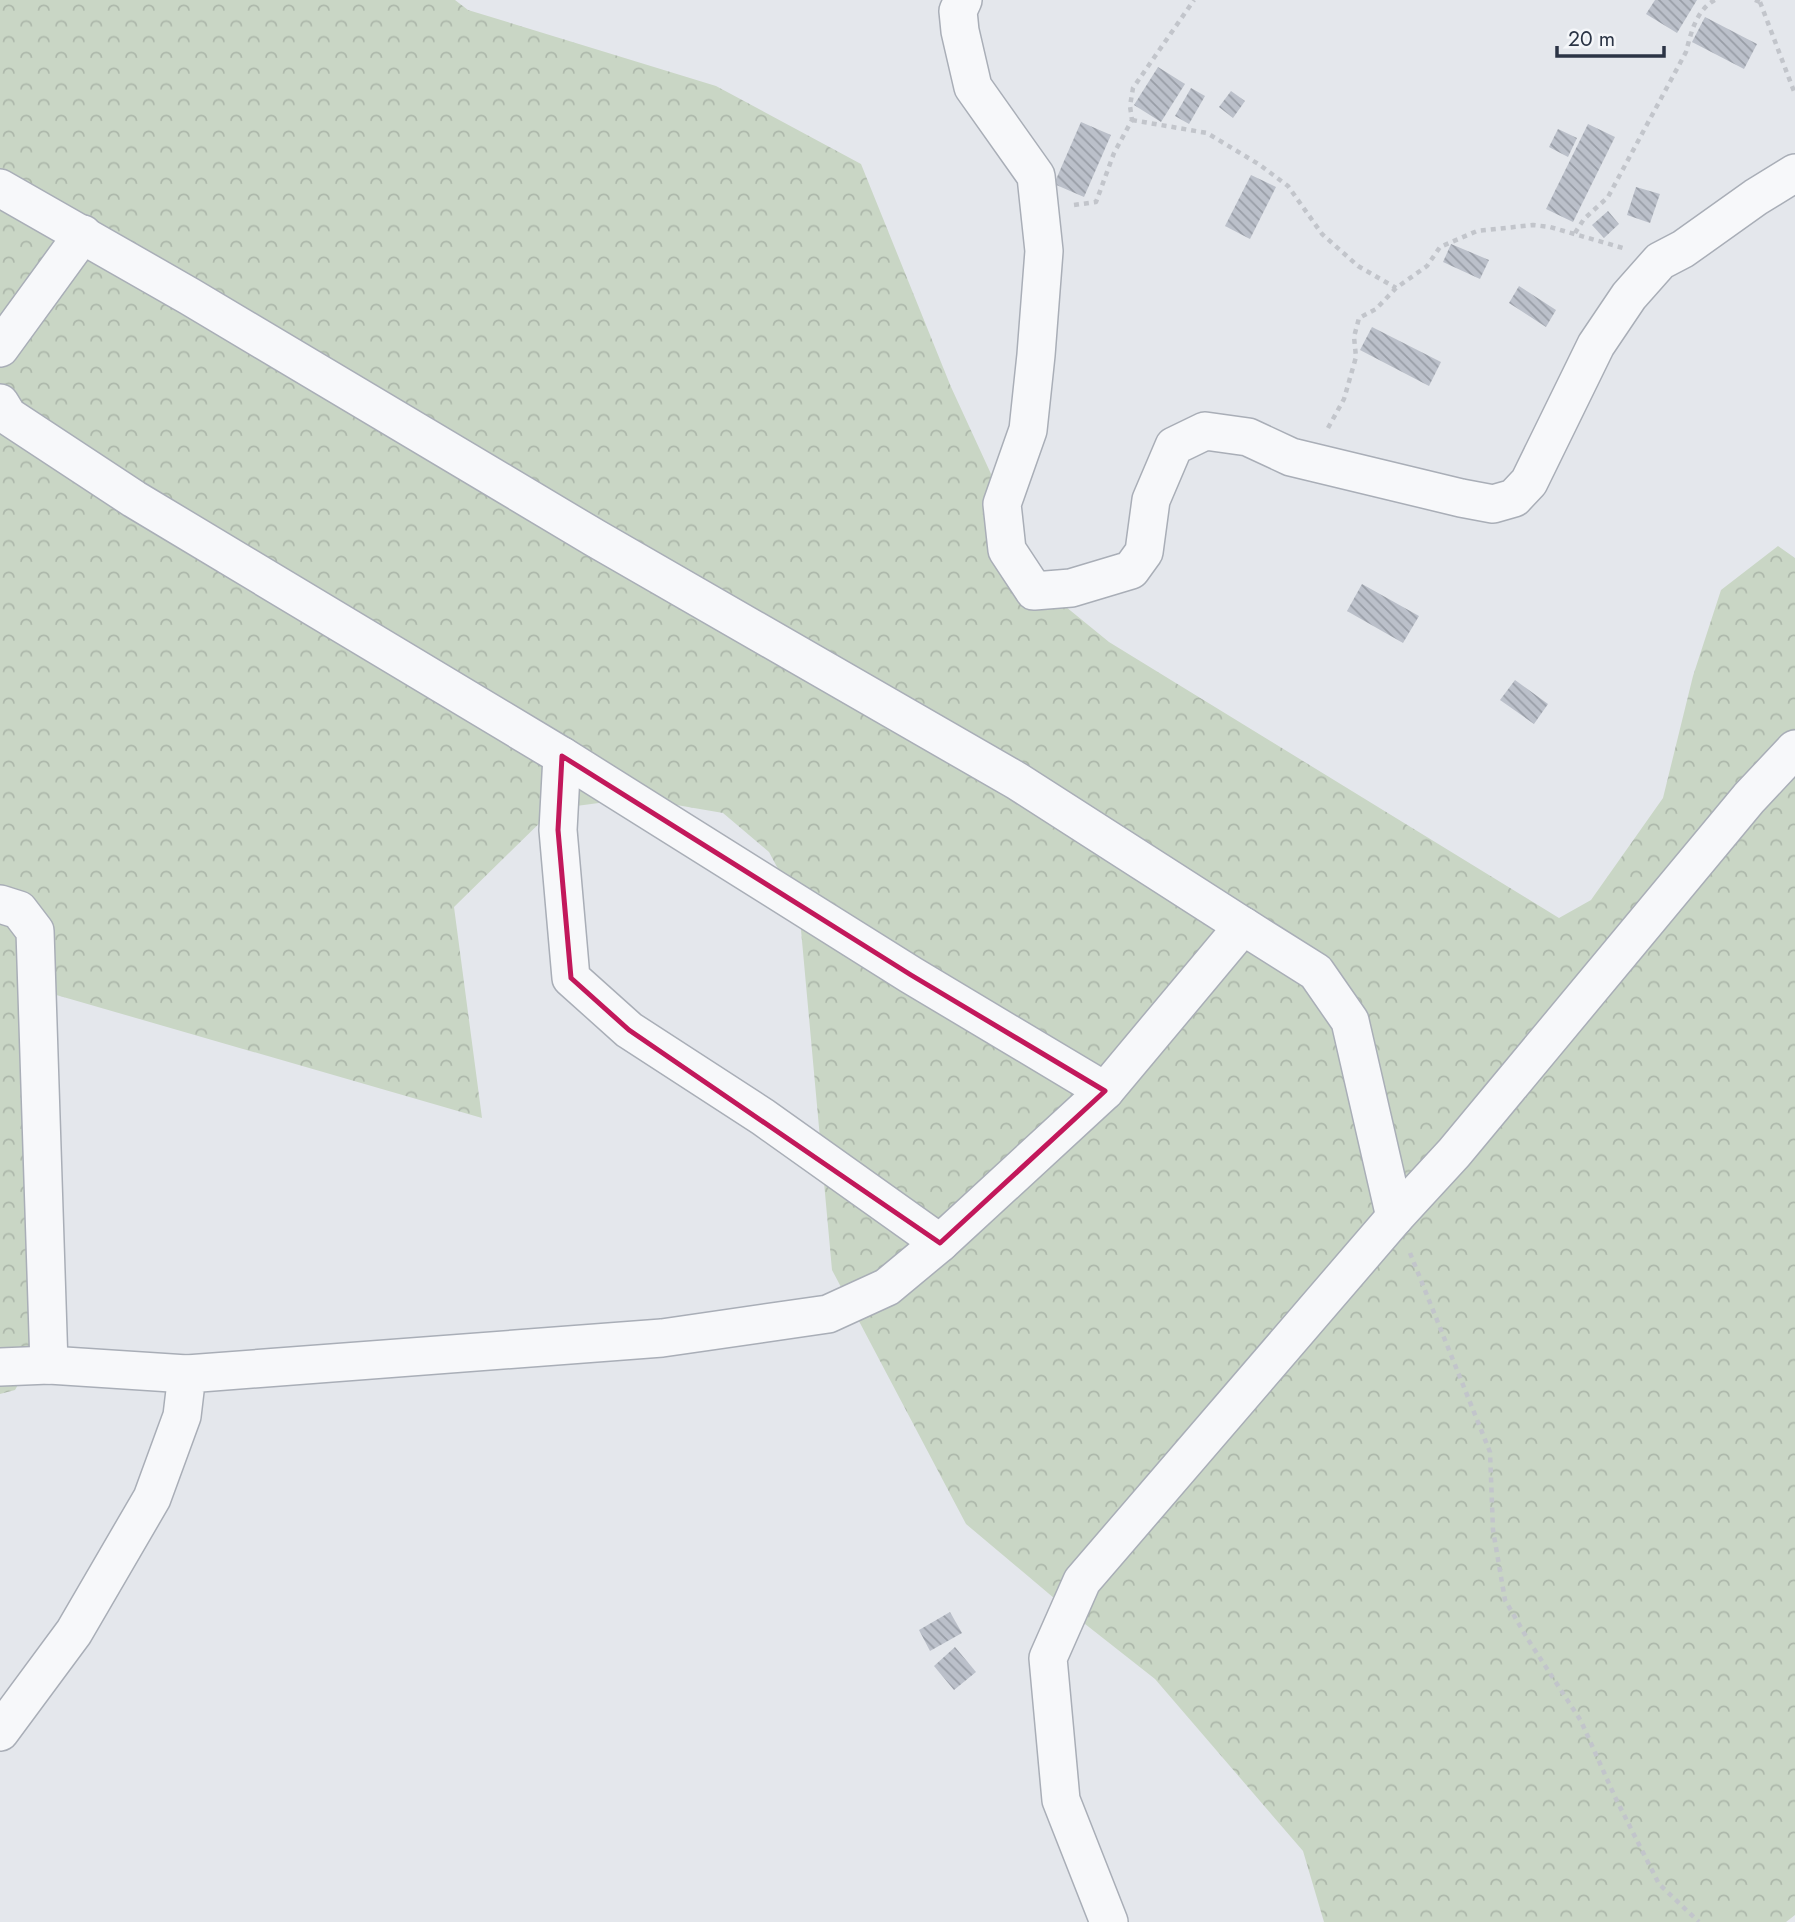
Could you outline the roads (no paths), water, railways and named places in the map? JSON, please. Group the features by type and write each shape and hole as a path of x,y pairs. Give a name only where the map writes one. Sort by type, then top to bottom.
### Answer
{"street":[{"path":"963,0 958,10 960,31 973,87 1036,176 1044,251 1028,430 1002,504 1007,550 1034,592 1071,588 1132,570 1144,552 1151,500 1174,446 1205,431 1248,437 1291,457 1461,498 1493,503 1514,498 1529,482 1597,345 1629,296 1660,261 1683,249 1795,173"},
{"path":"0,188 83,234 595,538 1017,781 1317,972 1350,1021 1395,1217"},
{"path":"0,348 83,234"},
{"path":"0,403 8,416 134,499 562,756 911,975 1105,1091"},
{"path":"1109,1922 1061,1800 1048,1658 1082,1581 1395,1217 1454,1153 1740,809 1795,749"},
{"path":"562,756 558,830 570,978 629,1030 763,1117 940,1243"},
{"path":"0,904 19,910 35,931 49,1366"},
{"path":"0,1367 49,1366 187,1374 662,1338 828,1314 887,1287 940,1243 1105,1091 1243,926"},
{"path":"0,1732 74,1632 152,1498 182,1416 187,1374"}]}
